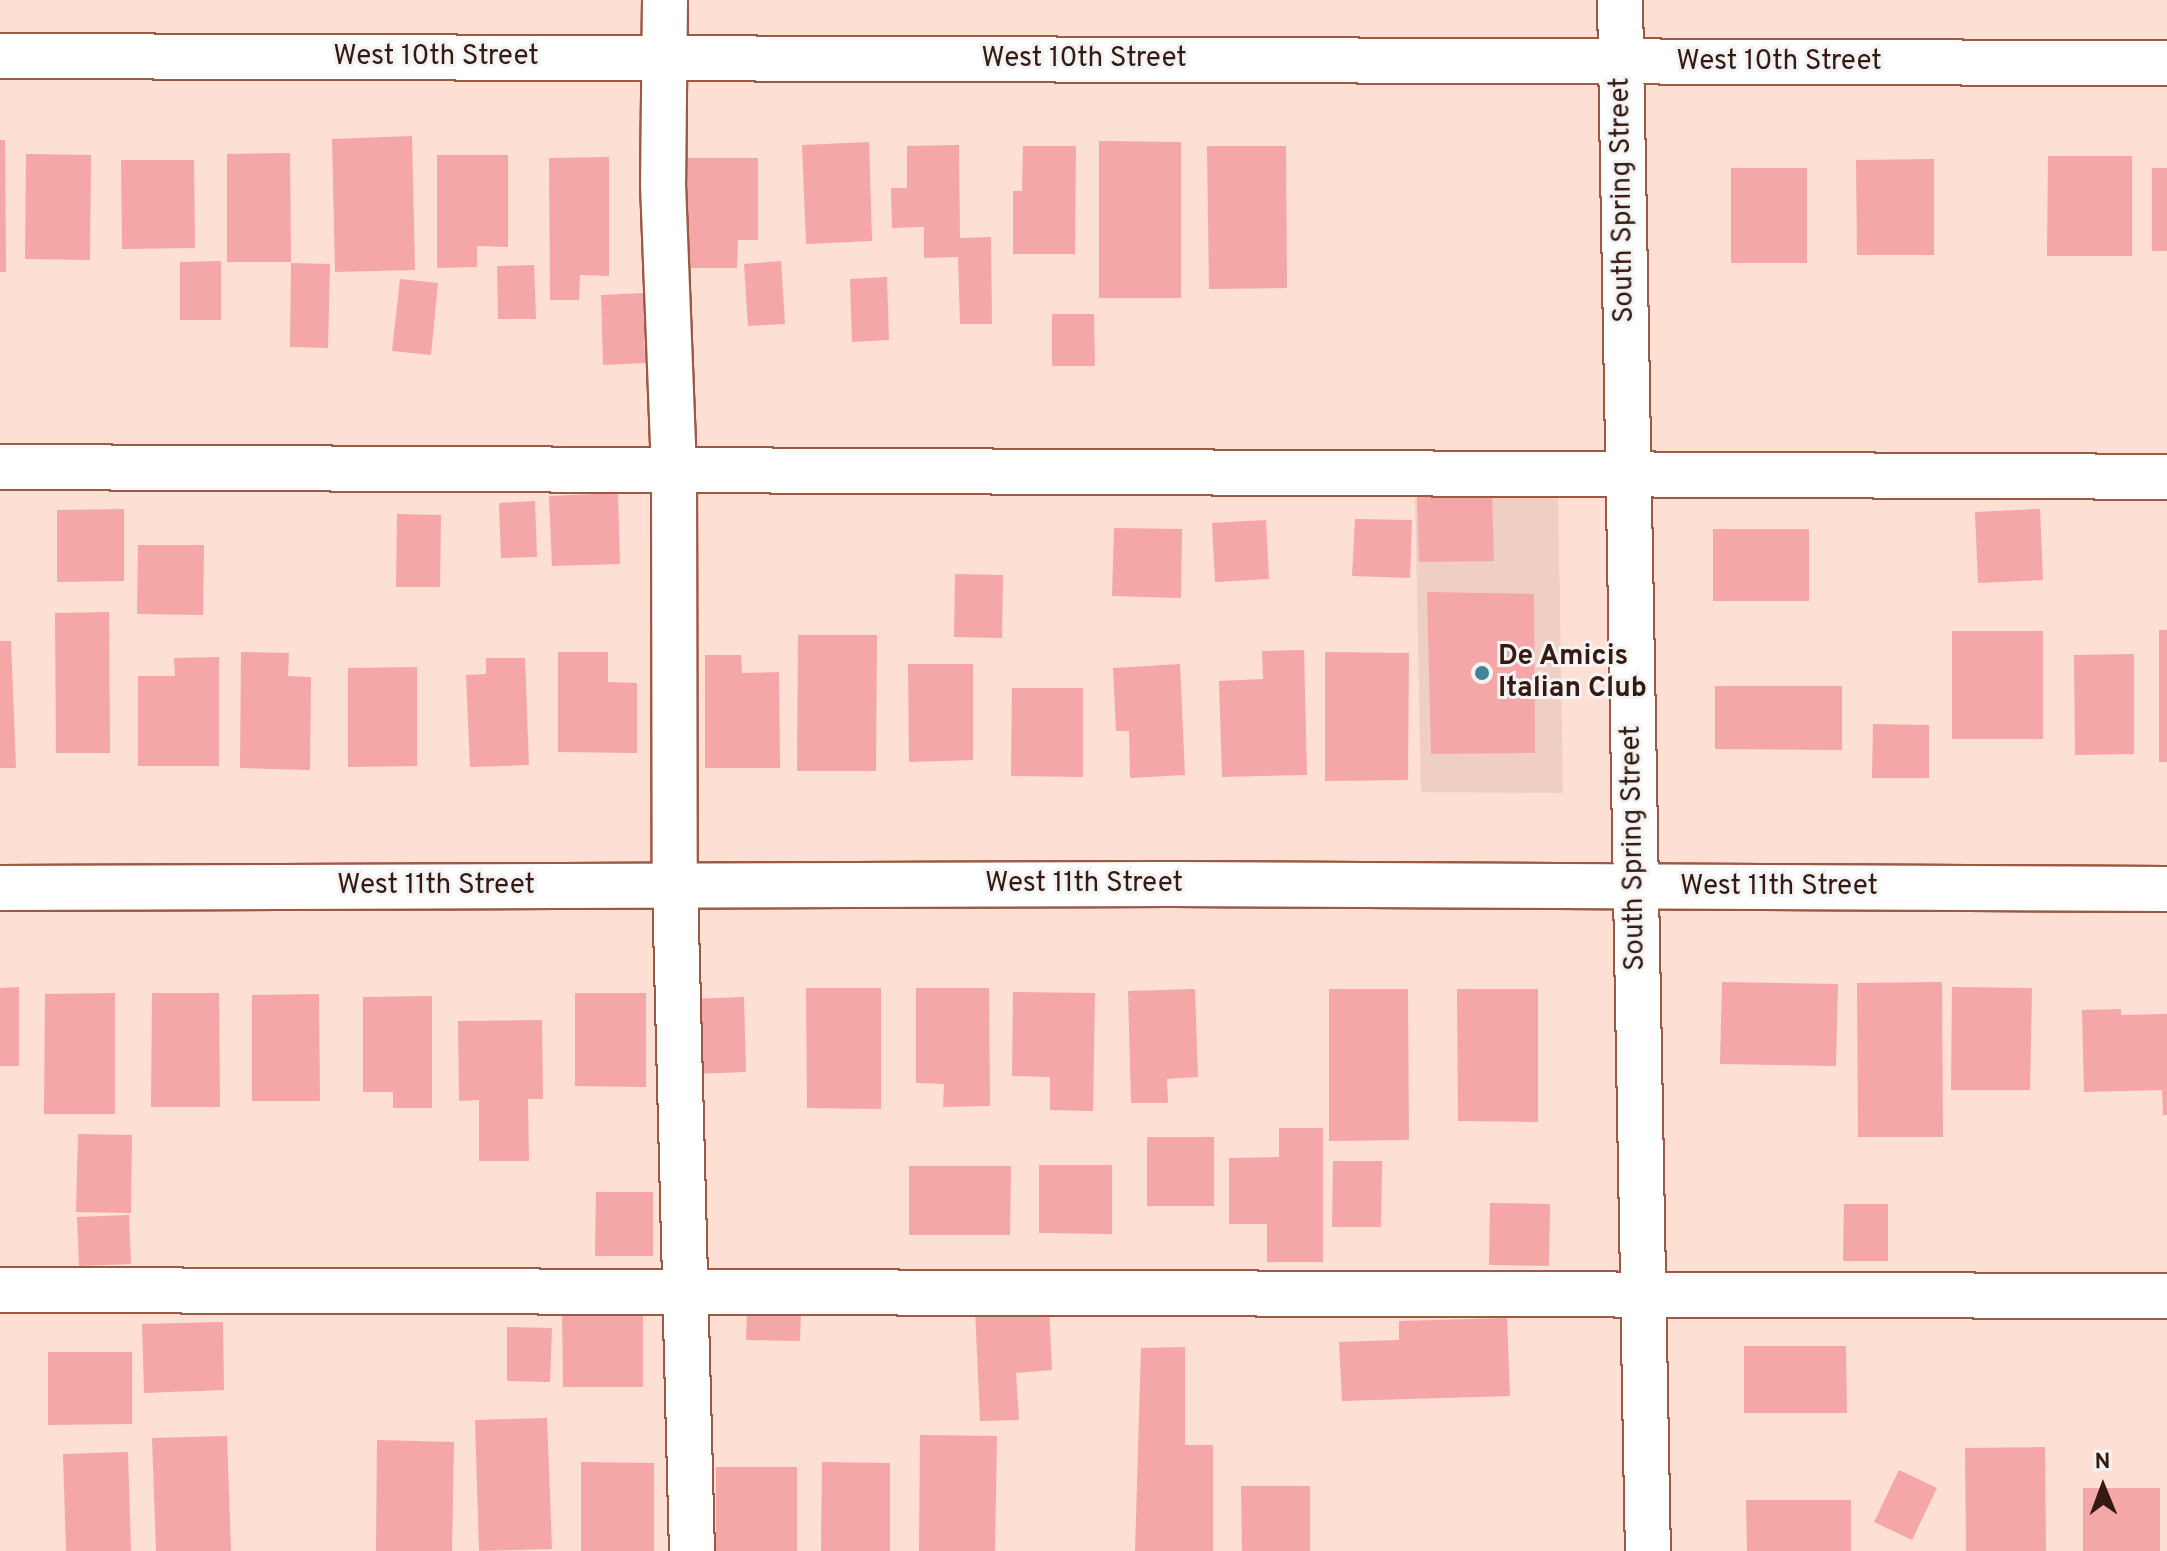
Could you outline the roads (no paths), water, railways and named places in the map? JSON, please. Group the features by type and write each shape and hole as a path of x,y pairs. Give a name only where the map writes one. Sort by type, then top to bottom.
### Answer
{"street":[{"path":"665,0 667,57 663,184 674,470 675,886 692,1551"},
{"name":"South Spring Street","path":"1620,0 1648,1551"},
{"name":"West 10th Street","path":"0,56 2167,63"},
{"path":"0,467 2167,477"},
{"name":"West 11th Street","path":"0,888 2167,889"},
{"path":"0,1290 686,1288 2167,1296"}],"place":[{"name":"De Amicis Italian Club","path":"1482,673"}]}
